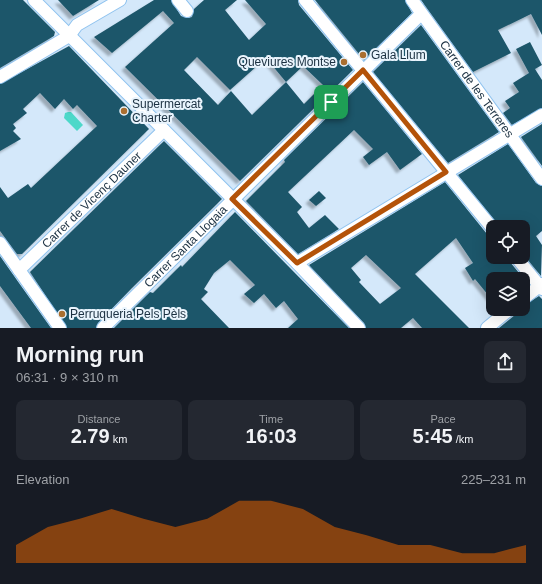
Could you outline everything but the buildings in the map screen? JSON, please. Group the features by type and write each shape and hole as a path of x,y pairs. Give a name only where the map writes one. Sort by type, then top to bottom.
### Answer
{"street":[{"path":"34,0 297,263 359,328"},
{"path":"0,77 69,36 77,25 120,0"},
{"path":"178,0 187,11"},
{"path":"305,0 486,221"},
{"name":"Carrer de les Terreres","path":"412,0 542,179"},
{"name":"Carrer Santa Llogaia","path":"103,328 421,14"},
{"path":"297,263 542,114"},
{"name":"Carrer de Vicenç Dauner","path":"19,270 164,130"},
{"path":"0,243 60,328"},
{"path":"522,264 541,286 530,294"},
{"path":"487,328 502,316"}],"shaded area":[{"path":"71,112 83,125 77,131 64,118 65,113"}],"place":[{"name":"Gala Llum","path":"363,55"},
{"name":"Queviures Montse","path":"344,62"},
{"name":"Supermercat Charter","path":"124,111"},
{"name":"Perruqueria Pels Pèls","path":"62,314"}],"route":[{"path":"363,70 446,172 297,263 232,199 331,102 363,70"}]}
